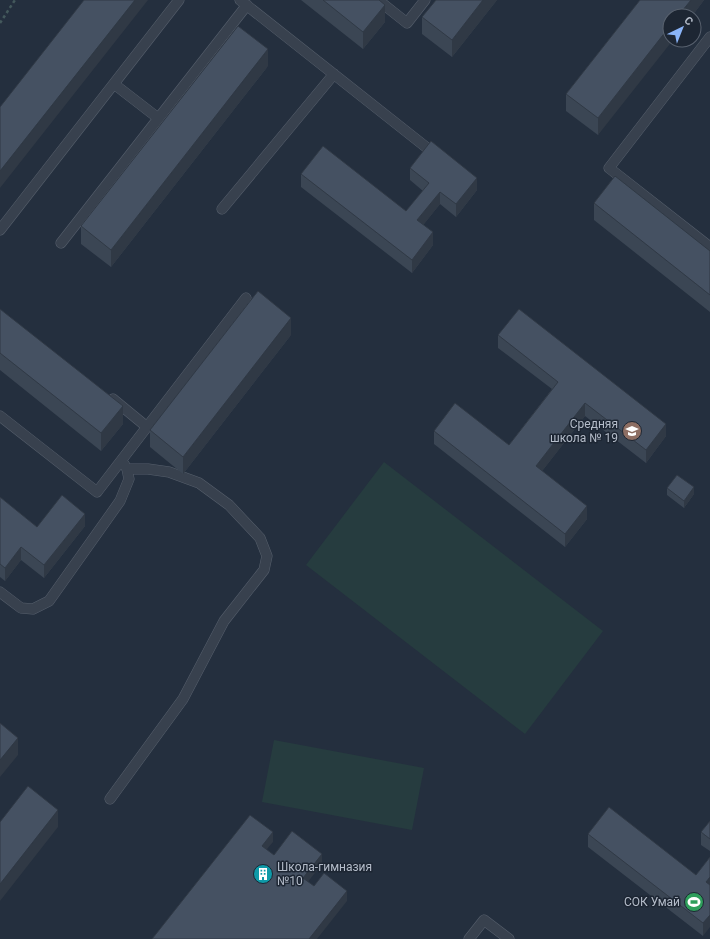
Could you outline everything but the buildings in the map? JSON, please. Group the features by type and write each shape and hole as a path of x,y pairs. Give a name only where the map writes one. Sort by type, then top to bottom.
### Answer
{"lane":[{"path":"0,230 179,0"},
{"path":"378,0 407,23 425,0"},
{"path":"61,243 158,118 243,3 443,160"},
{"path":"710,37 609,168 710,247"},
{"path":"222,209 334,74"},
{"path":"114,84 158,118"},
{"path":"0,416 97,492 125,464 147,427 246,298"},
{"path":"104,393 147,427"},
{"path":"0,592 21,608 33,609 49,601 120,501 128,479 125,464"},
{"path":"110,799 183,699 224,621 264,570 267,556 260,538 229,505 199,483 169,472 125,464"},
{"path":"470,939 484,920 509,939"}],"path":[{"path":"0,23 15,0"}],"green space":[{"path":"384,462 603,631 525,734 306,565"},
{"path":"274,740 424,768 412,830 262,802"}],"place":[{"name":"Средняя школа № 19","path":"632,431"},
{"name":"Школа-гимназия №10","path":"263,874"},
{"name":"СОК Умай","path":"694,902"}]}
